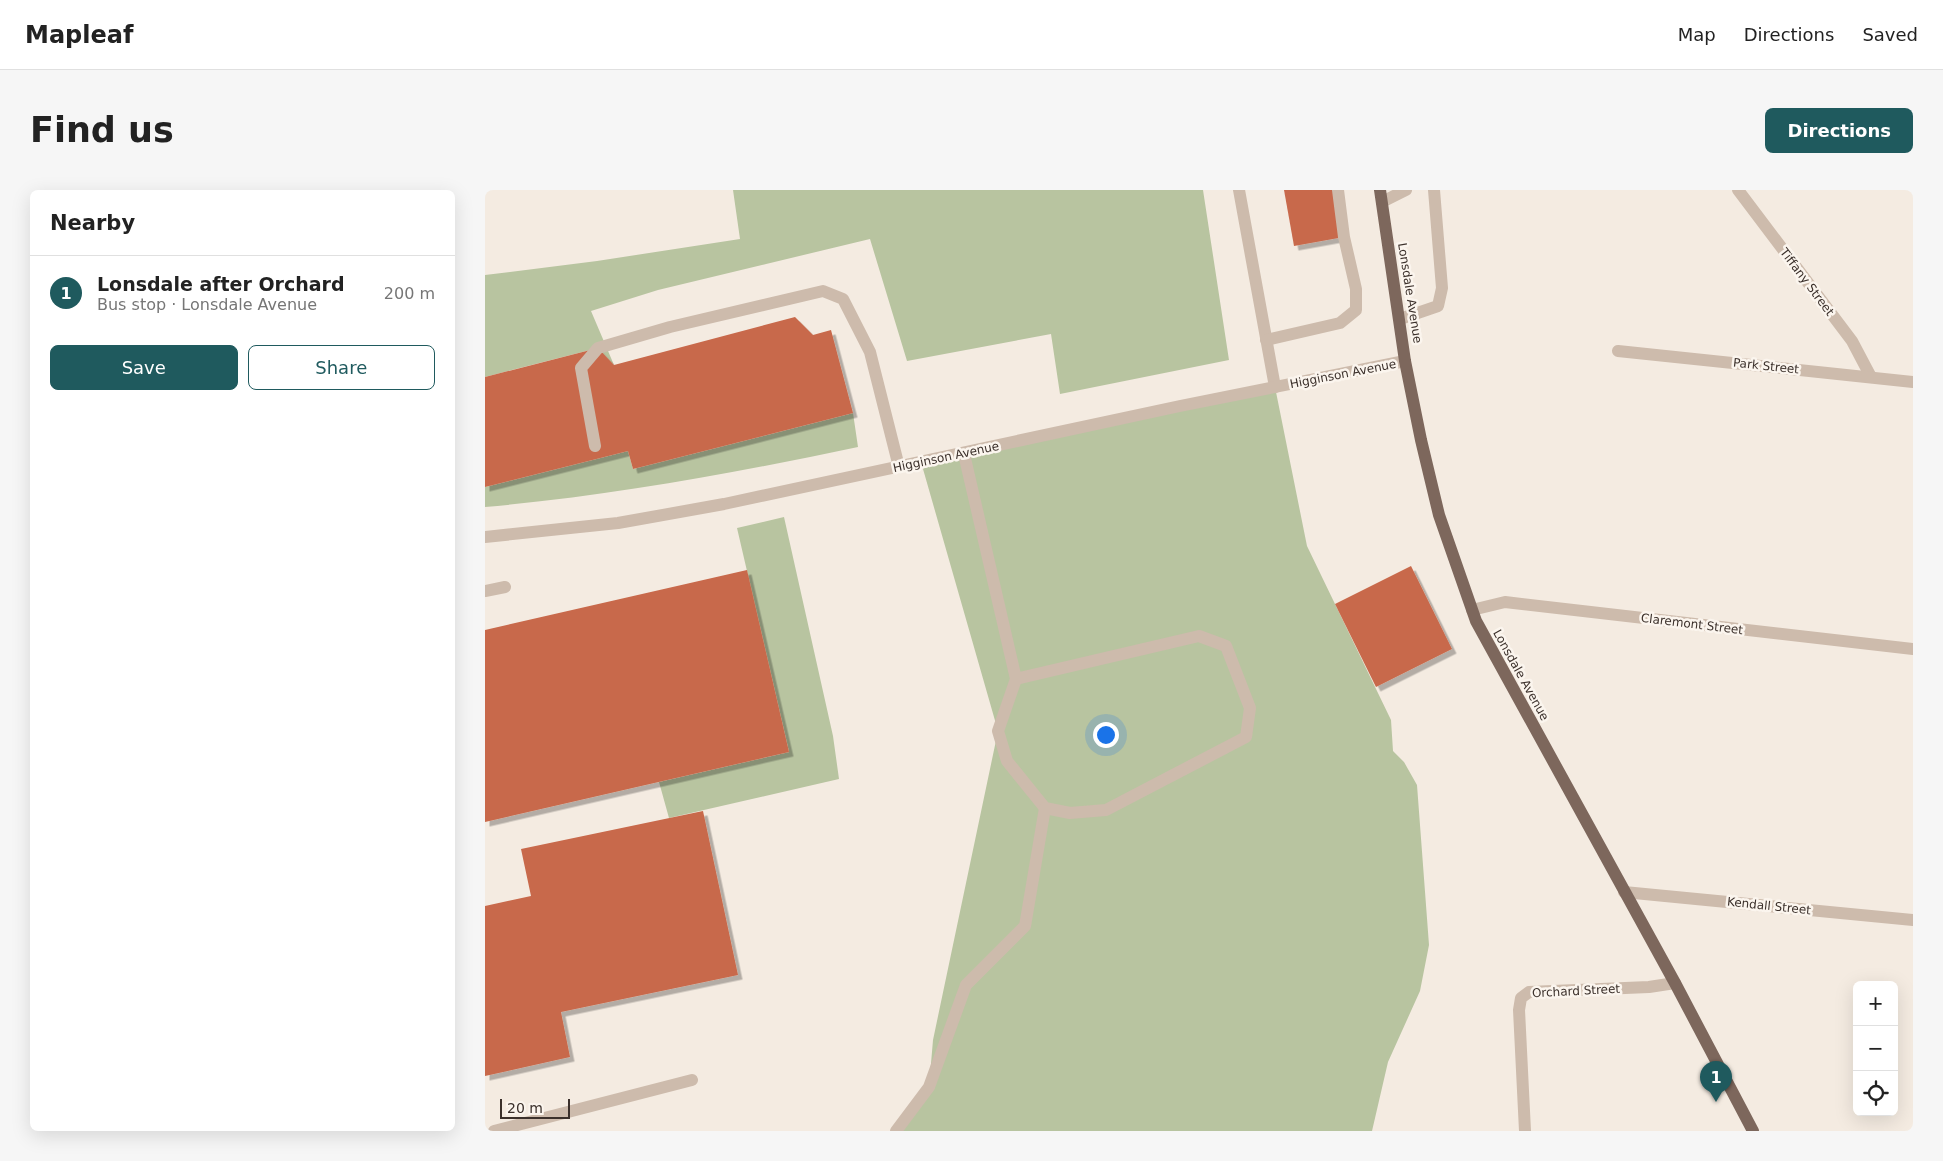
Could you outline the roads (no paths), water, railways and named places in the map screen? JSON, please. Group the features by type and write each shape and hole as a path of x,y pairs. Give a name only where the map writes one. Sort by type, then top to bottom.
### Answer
{"main road":[{"name":"Lonsdale Avenue","path":"1381,196 1405,361 1439,515 1472,610 1675,983 1753,1131"}],"street":[{"path":"1239,190 1275,387"},
{"path":"1266,340 1339,323 1356,310 1356,289 1344,237 1338,190"},
{"path":"1381,196 1406,190"},
{"path":"1400,319 1438,306 1442,288 1434,190"},
{"name":"Tiffany Street","path":"1738,190 1852,341 1871,377"},
{"path":"595,446 581,368 598,348 670,327 823,291 843,299 870,352 899,467"},
{"name":"Park Street","path":"1619,351 1913,382"},
{"name":"Higginson Avenue","path":"485,537 618,523 724,504 1405,361"},
{"path":"963,454 1016,679 998,731 1007,761 1045,808 1069,813 1106,810 1246,737 1250,708 1226,646 1199,636 1016,679"},
{"path":"485,591 505,587"},
{"name":"Claremont Street","path":"1472,610 1505,602 1913,649"},
{"path":"896,1131 929,1087 965,985 1025,926 1045,808"},
{"name":"Kendall Street","path":"1624,892 1913,920"},
{"name":"Orchard Street","path":"1525,1131 1519,1010 1521,998 1529,992 1649,987 1675,983"},
{"path":"494,1131 692,1080"}],"place":[{"name":"Lonsdale after Orchard","path":"1716,1102"}]}
